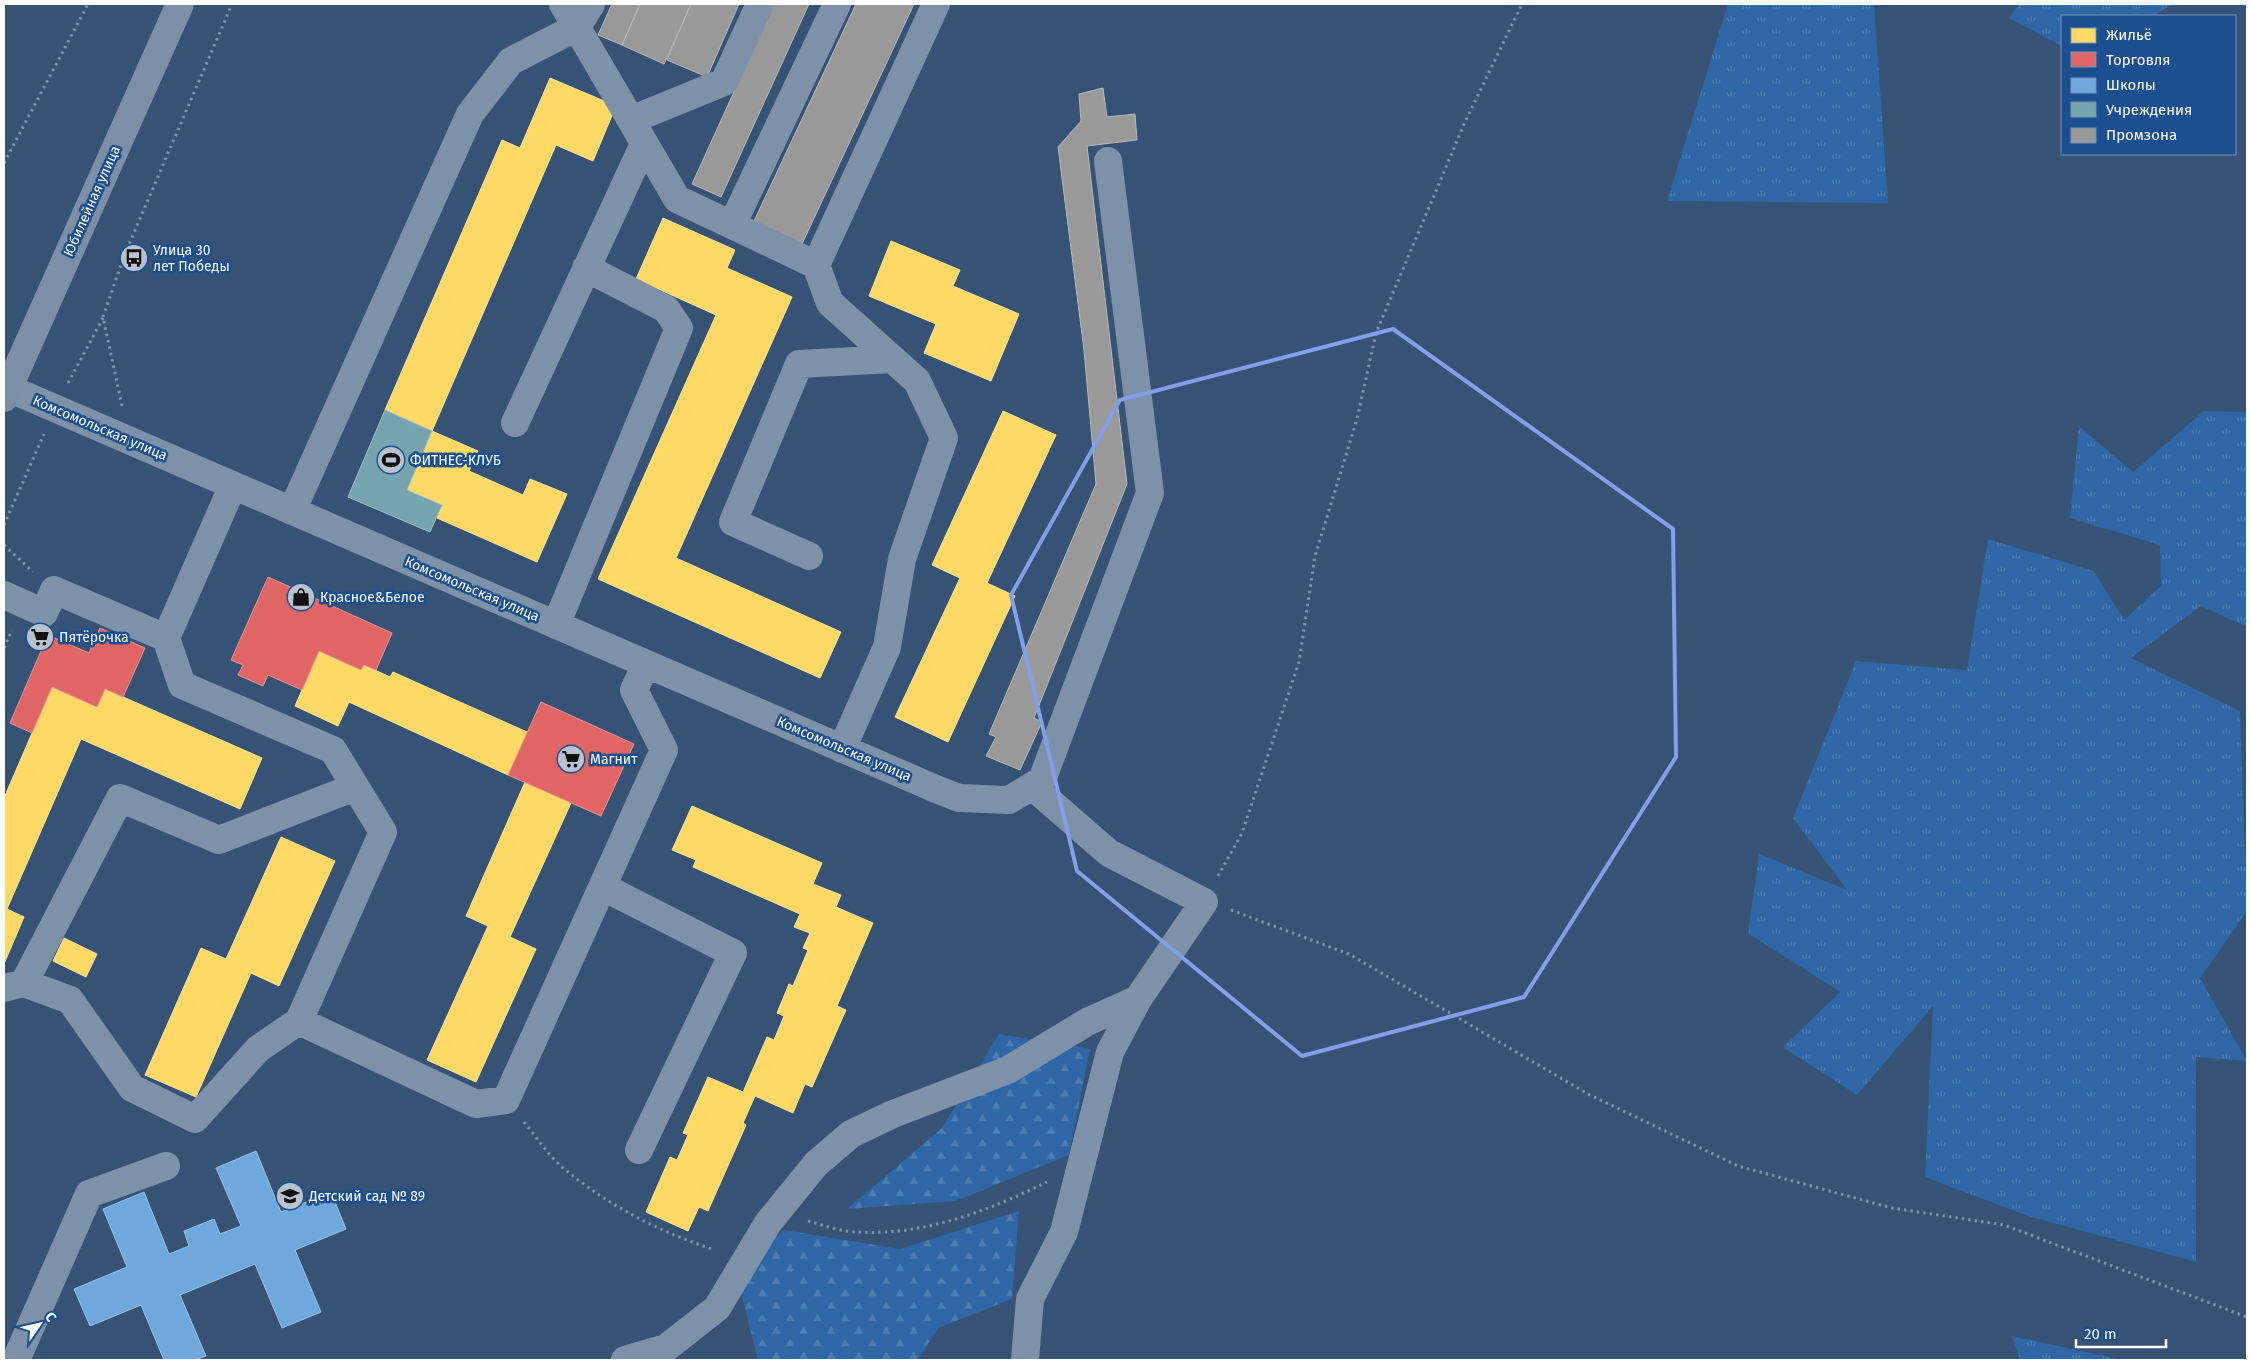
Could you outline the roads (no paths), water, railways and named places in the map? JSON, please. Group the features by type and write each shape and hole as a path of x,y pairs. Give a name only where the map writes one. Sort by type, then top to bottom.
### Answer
{"main road":[{"name":"Юбилейная улица","path":"6,393 180,4"}],"street":[{"path":"563,4 677,198 816,265 830,303 917,381 944,438 902,559 887,647 842,749"},
{"path":"292,510 470,114 511,61 578,27 591,4"},
{"path":"630,120 724,82 760,4"},
{"path":"732,225 837,4"},
{"path":"816,265 936,4"},
{"path":"515,423 644,144"},
{"path":"1025,1360 1030,1299 1064,1232 1110,1052 1138,999 1204,902 1109,853 1032,786 1042,780 1150,493 1108,161"},
{"path":"556,625 679,328 666,309 586,268"},
{"path":"808,556 733,522 795,373 799,364 893,359"},
{"name":"Комсомольская улица","path":"6,393 129,440 959,798 1009,800 1032,786"},
{"path":"233,486 166,638 182,685 333,750 383,832 299,1021 258,1049 195,1119 132,1088 70,1000 14,986 120,798 219,840 355,787"},
{"path":"4,595 44,613 54,590 166,638"},
{"path":"299,1021 476,1104 506,1100 664,750 634,690 646,664"},
{"path":"602,887 733,953 639,1150"},
{"path":"625,1360 666,1348 717,1308 768,1223 816,1164 851,1134 893,1114 1008,1070 1088,1022 1138,999"},
{"path":"16,1360 88,1194 166,1166"}],"place":[{"name":"Улица 30 лет Победы","path":"134,258"},
{"name":"ФИТНЕС-КЛУБ","path":"391,460"},
{"name":"Красное&Белое","path":"301,597"},
{"name":"Пятёрочка","path":"40,637"},
{"name":"Магнит","path":"571,759"},
{"name":"Детский сад № 89","path":"290,1196"}]}
